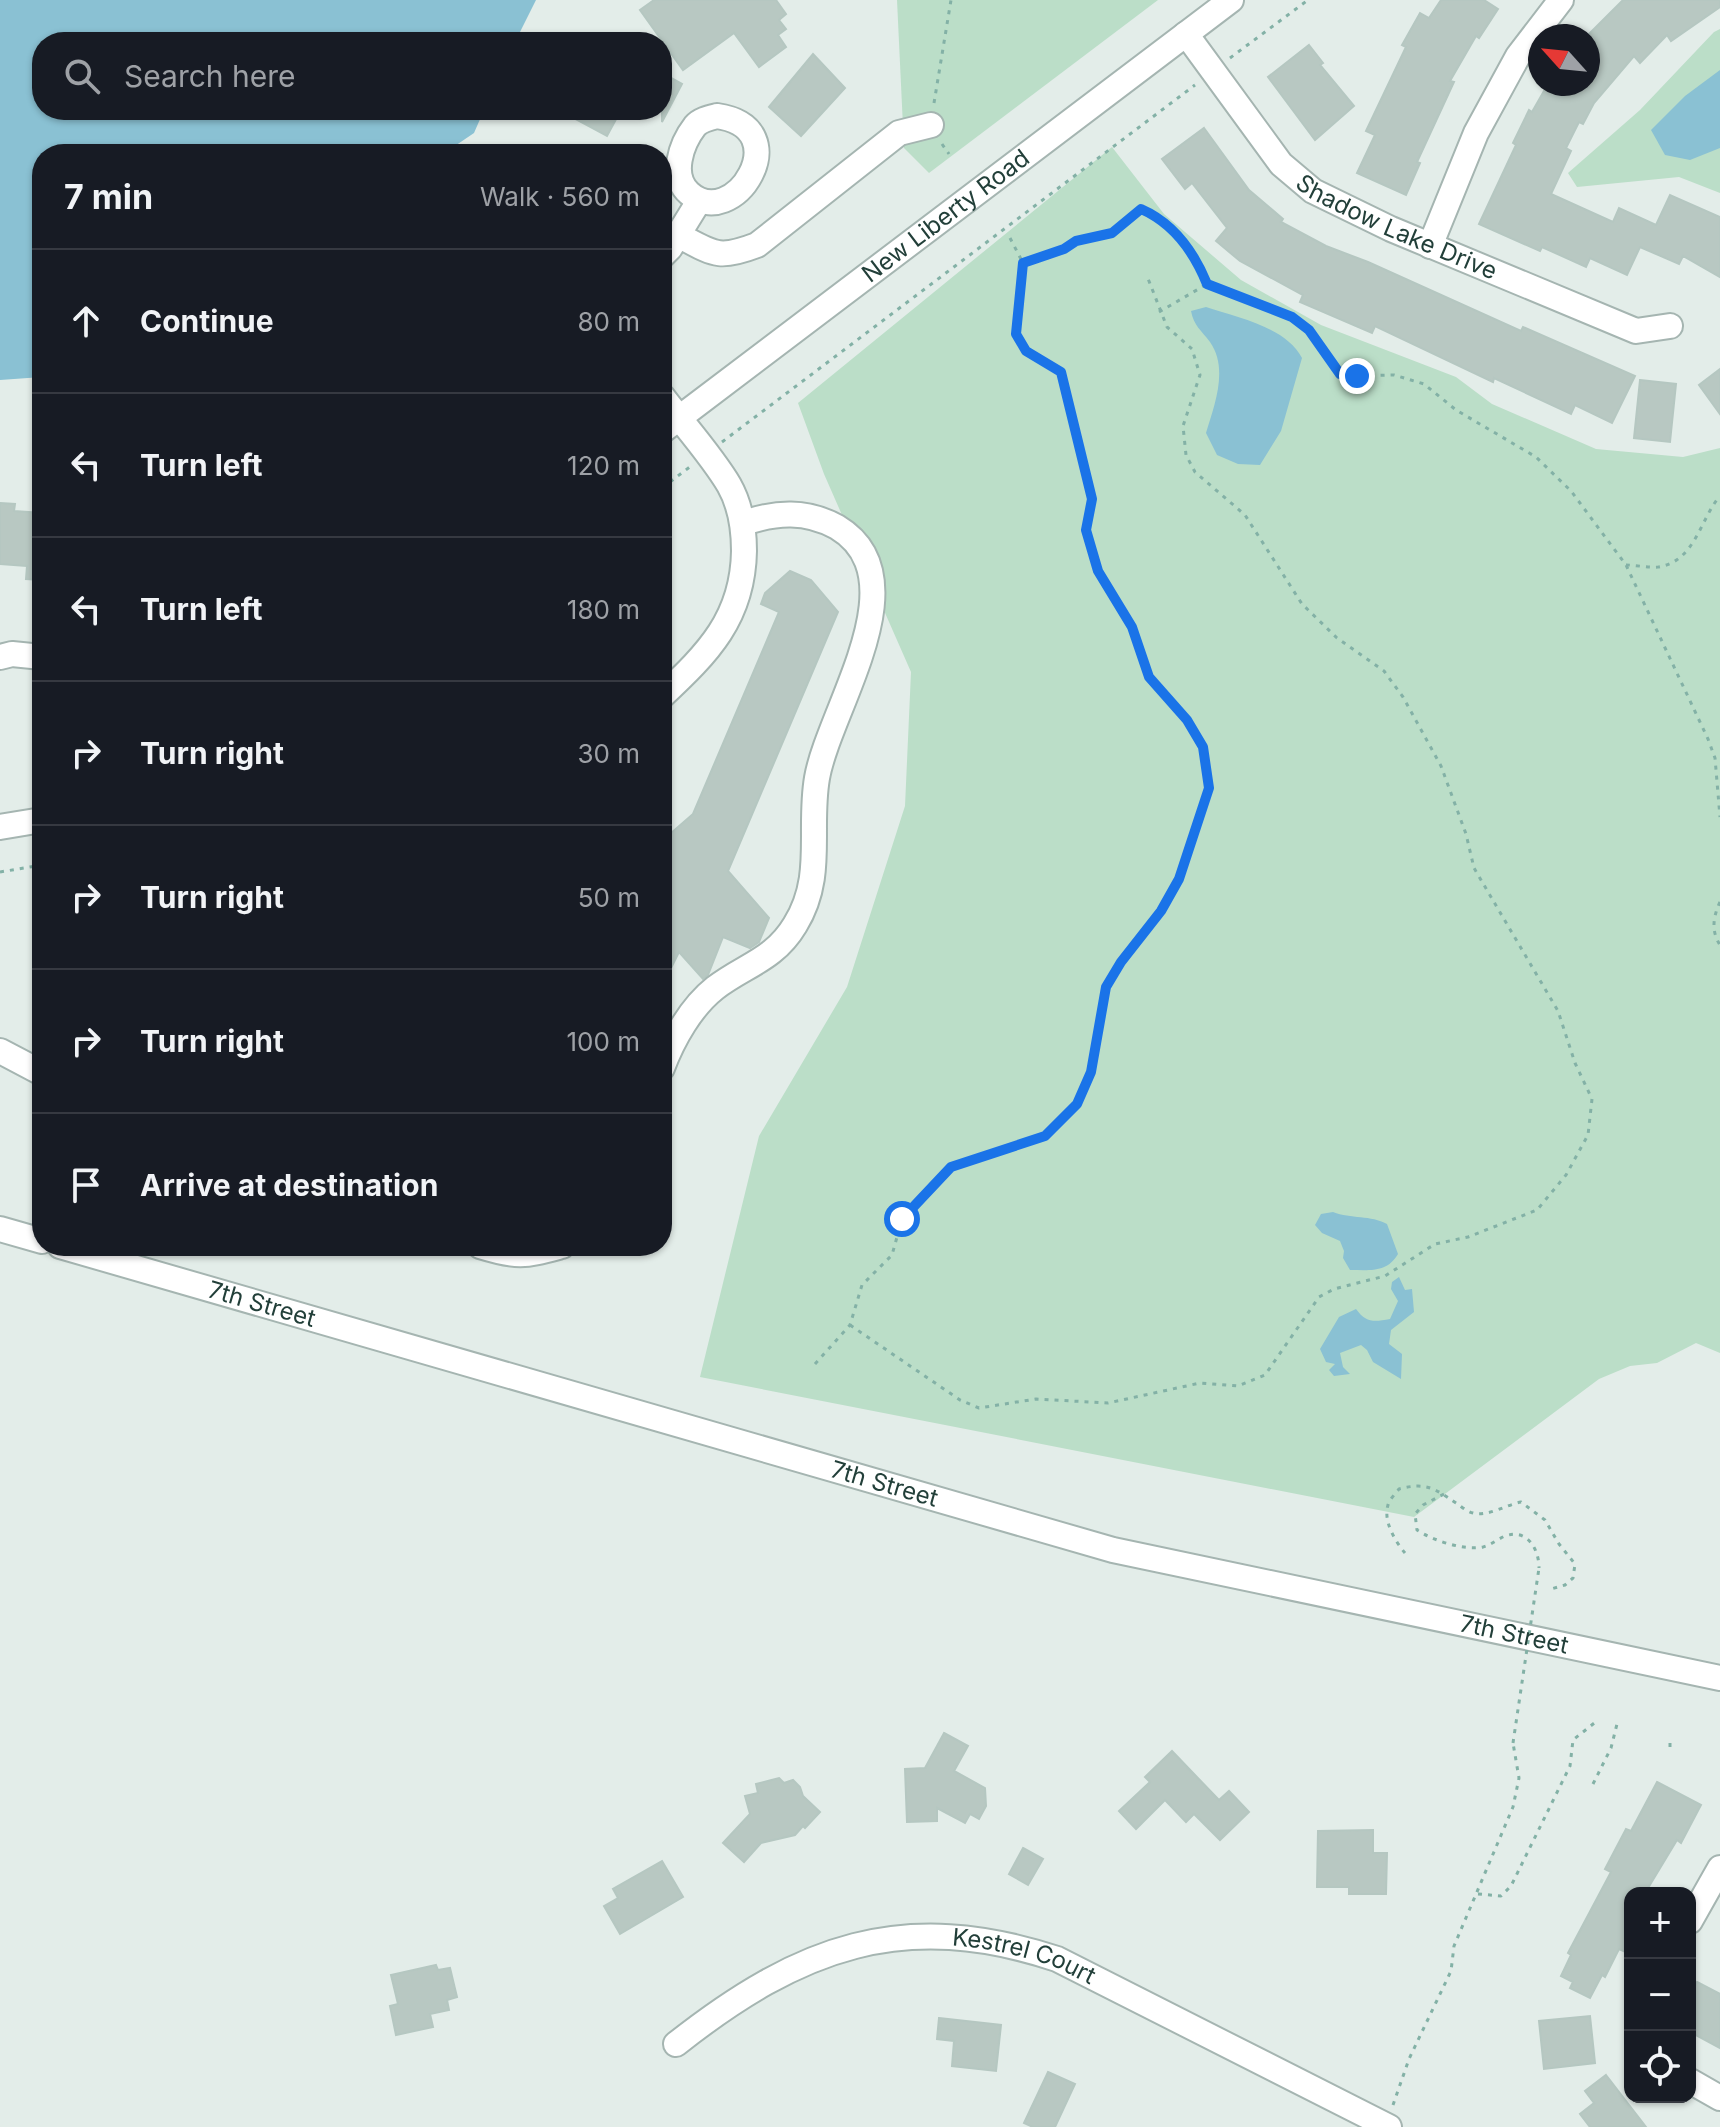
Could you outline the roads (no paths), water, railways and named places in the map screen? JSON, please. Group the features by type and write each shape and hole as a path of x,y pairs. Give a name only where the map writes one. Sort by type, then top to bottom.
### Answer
{"street":[{"name":"New Liberty Road","path":"672,423 1231,0"},
{"path":"1430,246 1476,133 1518,56 1561,0"},
{"name":"Shadow Lake Drive","path":"1186,34 1281,164 1313,191 1430,246 1636,331 1670,326"},
{"path":"678,235 710,252 731,255 757,245 899,133 931,125"},
{"path":"672,243 699,201"},
{"path":"672,427 706,454 730,486 744,523 743,577 729,619 703,658 672,687"},
{"path":"672,1045 703,1000 713,990 771,955 802,912 809,897 815,867 817,779 823,750 871,620 873,586 870,570 859,549 841,530 826,521 791,513 774,514 744,523"},
{"path":"0,657 12,654 32,656"},
{"path":"0,827 32,822"},
{"path":"0,1051 32,1068"},
{"path":"0,1229 32,1238"},
{"name":"7th Street","path":"95,1256 1113,1550 1720,1678"},
{"path":"1696,1910 1720,1868"},
{"name":"Kestrel Court","path":"676,2044 749,1990 834,1951 913,1936 984,1939 1014,1944 1057,1959 1362,2121 1390,2118"},
{"path":"1696,2084 1720,2098"}],"water":[{"path":"0,0 536,0 520,32 32,32 32,120 480,120 474,133 458,144 32,144 32,378 0,380"},
{"path":"1720,70 1720,148 1690,160 1665,155 1651,130 1685,96"},
{"path":"1206,307 1273,331 1295,347 1302,358 1281,431 1260,465 1238,464 1217,455 1206,433 1218,388 1219,364 1216,353 1191,311"},
{"path":"1333,1212 1387,1224 1398,1254 1394,1260 1377,1269 1350,1270 1343,1258 1340,1241 1322,1233 1315,1225 1321,1214"},
{"path":"1399,1277 1405,1290 1412,1289 1414,1312 1391,1330 1389,1344 1402,1354 1401,1379 1373,1362 1361,1345 1340,1353 1343,1367 1350,1374 1334,1376 1329,1370 1335,1364 1326,1362 1320,1349 1339,1317 1356,1309 1371,1320 1390,1319 1398,1301 1391,1289 1392,1282"}]}
